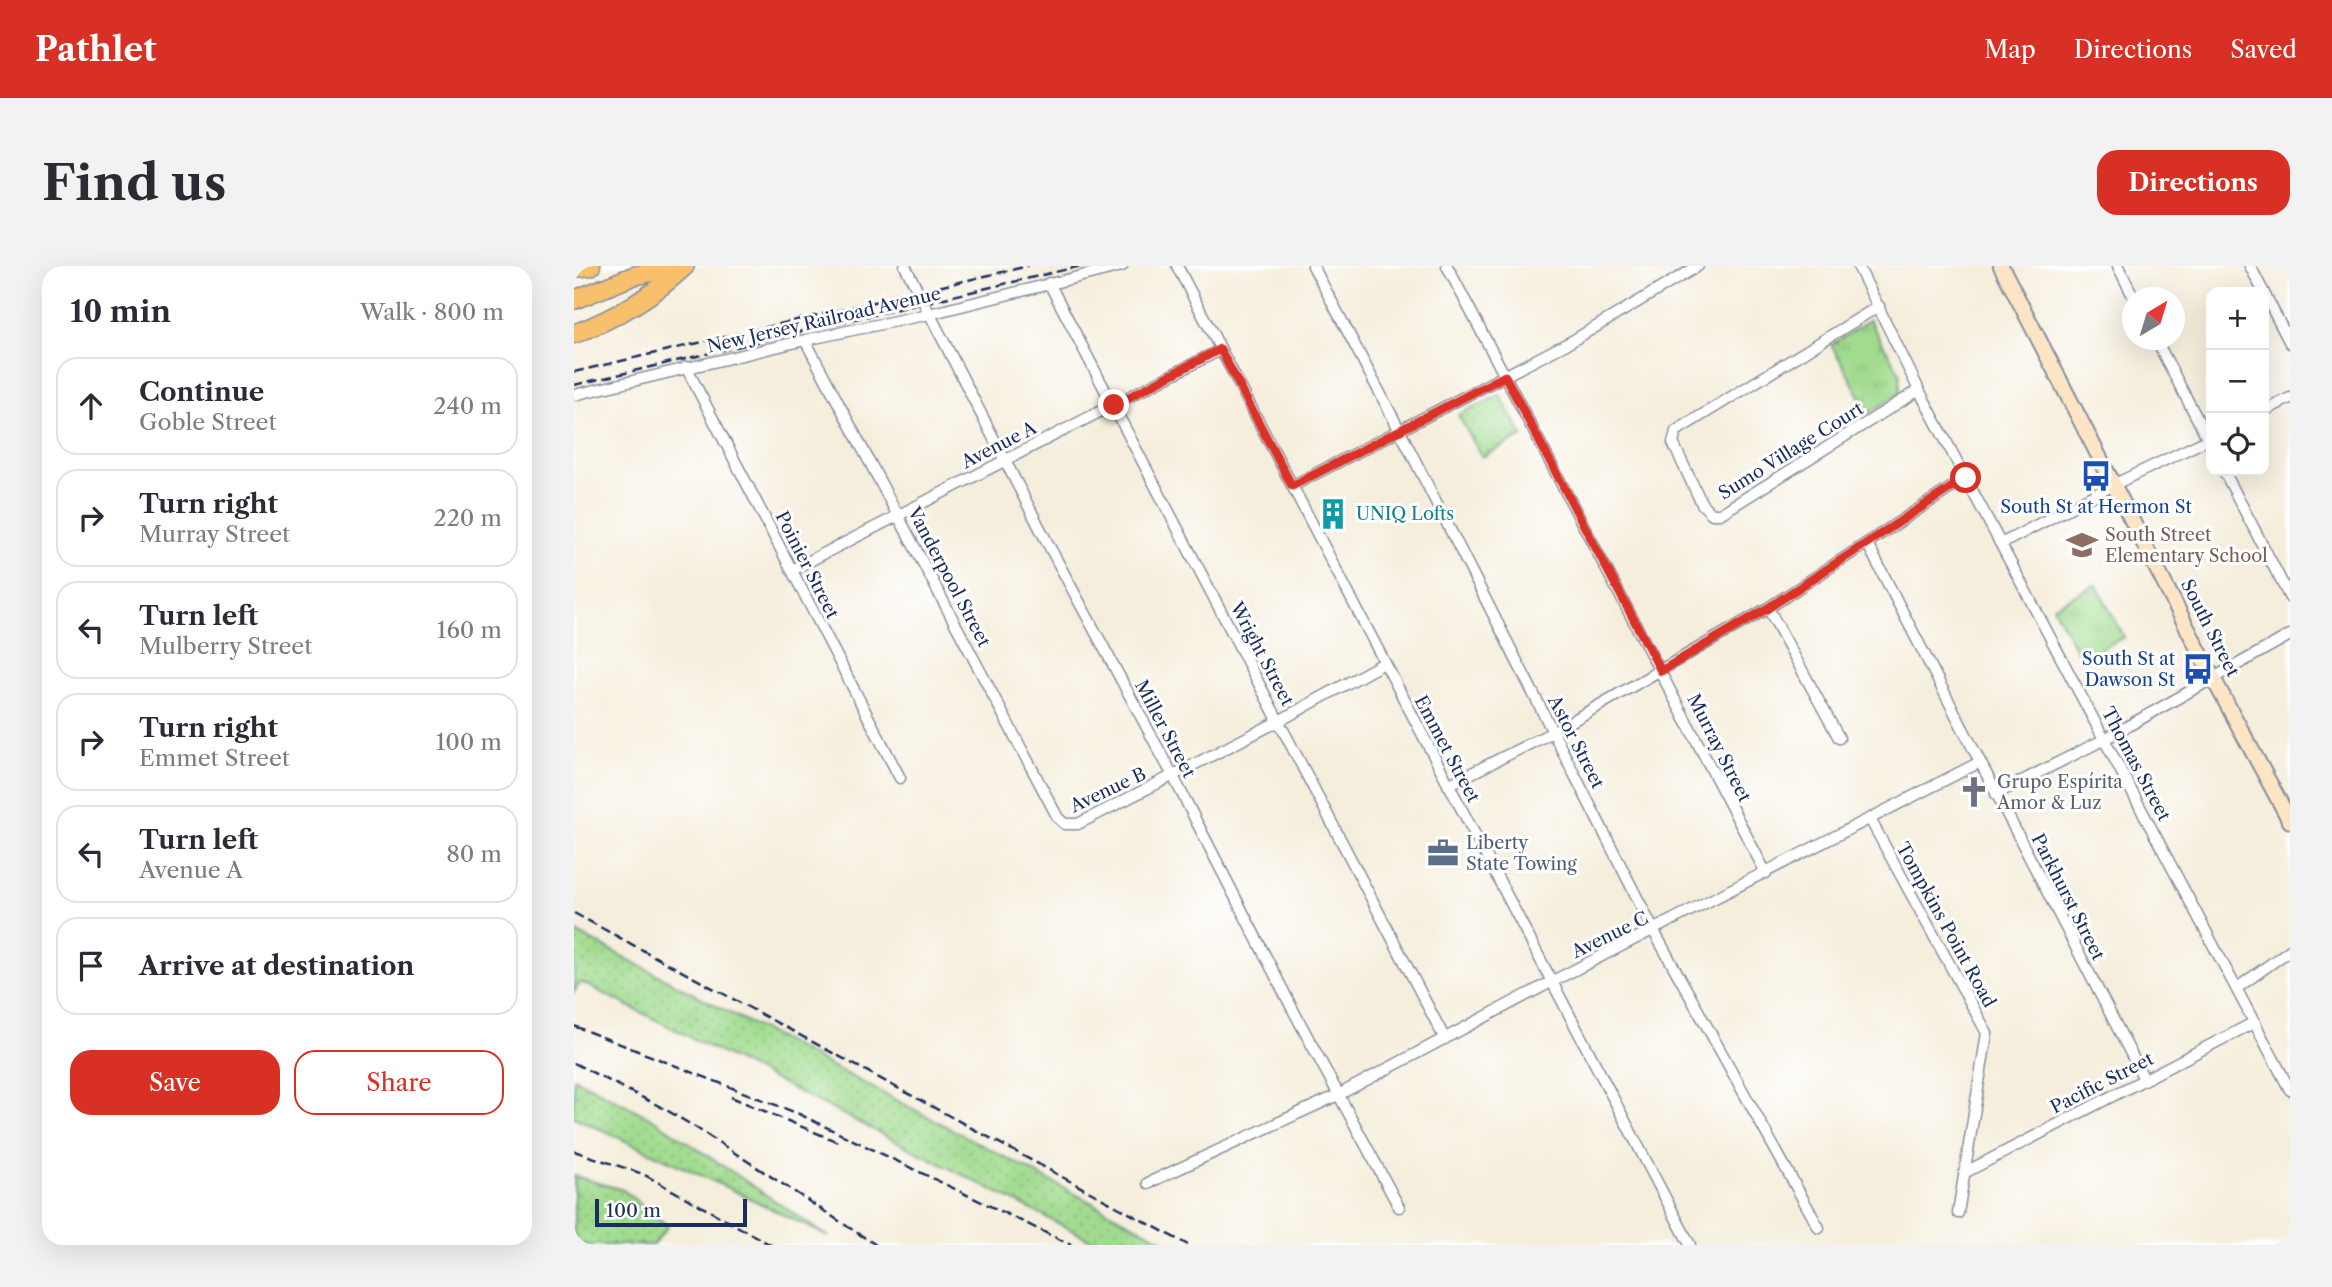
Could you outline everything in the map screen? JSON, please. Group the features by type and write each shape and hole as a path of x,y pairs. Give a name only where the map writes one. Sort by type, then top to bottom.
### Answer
{"highway":[{"path":"574,268 591,266"},
{"path":"574,300 662,266"},
{"path":"574,334 625,312 649,297 685,266"}],"main road":[{"name":"South Street","path":"2001,266 2213,678 2290,821"}],"street":[{"name":"Miller Street","path":"905,266 1048,544 1399,1207"},
{"name":"New Jersey Railroad Avenue","path":"574,395 805,340 929,314 1122,266"},
{"name":"Emmet Street","path":"1177,266 1690,1245"},
{"name":"Astor Street","path":"1313,266 1400,431 1654,931 1819,1228"},
{"name":"Murray Street","path":"1447,266 1766,873"},
{"path":"1292,486 1572,341 1698,266"},
{"name":"Thomas Street","path":"1858,266 1919,390 2290,1090"},
{"path":"2118,266 2128,287"},
{"path":"2250,266 2290,343"},
{"name":"Wright Street","path":"1049,283 1445,1039"},
{"name":"Sumo Village Court","path":"1879,306 1676,431 1673,443 1702,504 1712,514 1720,514 1919,390"},
{"name":"Vanderpool Street","path":"805,340 1058,818 1067,825"},
{"name":"Avenue A","path":"792,570 1220,349"},
{"path":"2161,350 2206,434"},
{"name":"Poinier Street","path":"686,368 900,778"},
{"path":"2269,408 2290,398"},
{"path":"2001,544 2115,484 2206,443"},
{"path":"2227,476 2290,598"},
{"path":"1448,785 1553,732 1768,608 1966,478"},
{"name":"Parkhurst Street","path":"1867,543 2144,1079"},
{"path":"1768,608 1839,738"},
{"path":"1996,794 2105,739 2290,635"},
{"name":"Avenue B","path":"1067,825 1078,824 1279,722 1384,663"},
{"name":"Avenue C","path":"1148,1183 1338,1095 1551,982 1980,762"},
{"name":"Tompkins Point Road","path":"1870,819 1987,1033 1958,1213"},
{"path":"2237,988 2290,950"},
{"name":"Pacific Street","path":"1964,1173 2255,1022"}],"green space":[{"path":"1869,320 1900,373 1900,393 1869,413 1831,345"},
{"path":"1500,395 1523,436 1482,457 1458,415"},
{"path":"2096,584 2124,637 2081,659 2053,607"},
{"path":"574,931 1172,1245 1101,1245 581,982 574,992"},
{"path":"574,1078 653,1119 829,1237 574,1117"},
{"path":"574,1176 623,1190 668,1226 653,1245 574,1245"}],"railway":[{"path":"574,372 1028,266"},
{"path":"574,385 1081,266"},
{"path":"574,913 1188,1245"},
{"path":"574,1026 799,1114 1071,1245"},
{"path":"574,1063 695,1127 876,1245"},
{"path":"731,1097 838,1142"},
{"path":"574,1151 643,1174 771,1245"}],"place":[{"name":"South St at Hermon St","path":"2096,476"},
{"name":"UNIQ Lofts","path":"1333,514"},
{"name":"South Street Elementary School","path":"2082,545"},
{"name":"South St at Dawson St","path":"2198,669"},
{"name":"Grupo Espírita Amor & Luz","path":"1974,792"},
{"name":"Liberty State Towing","path":"1443,853"}],"route":[{"path":"1114,405 1220,349 1292,486 1505,376 1661,671 1768,608 1966,478"}]}
